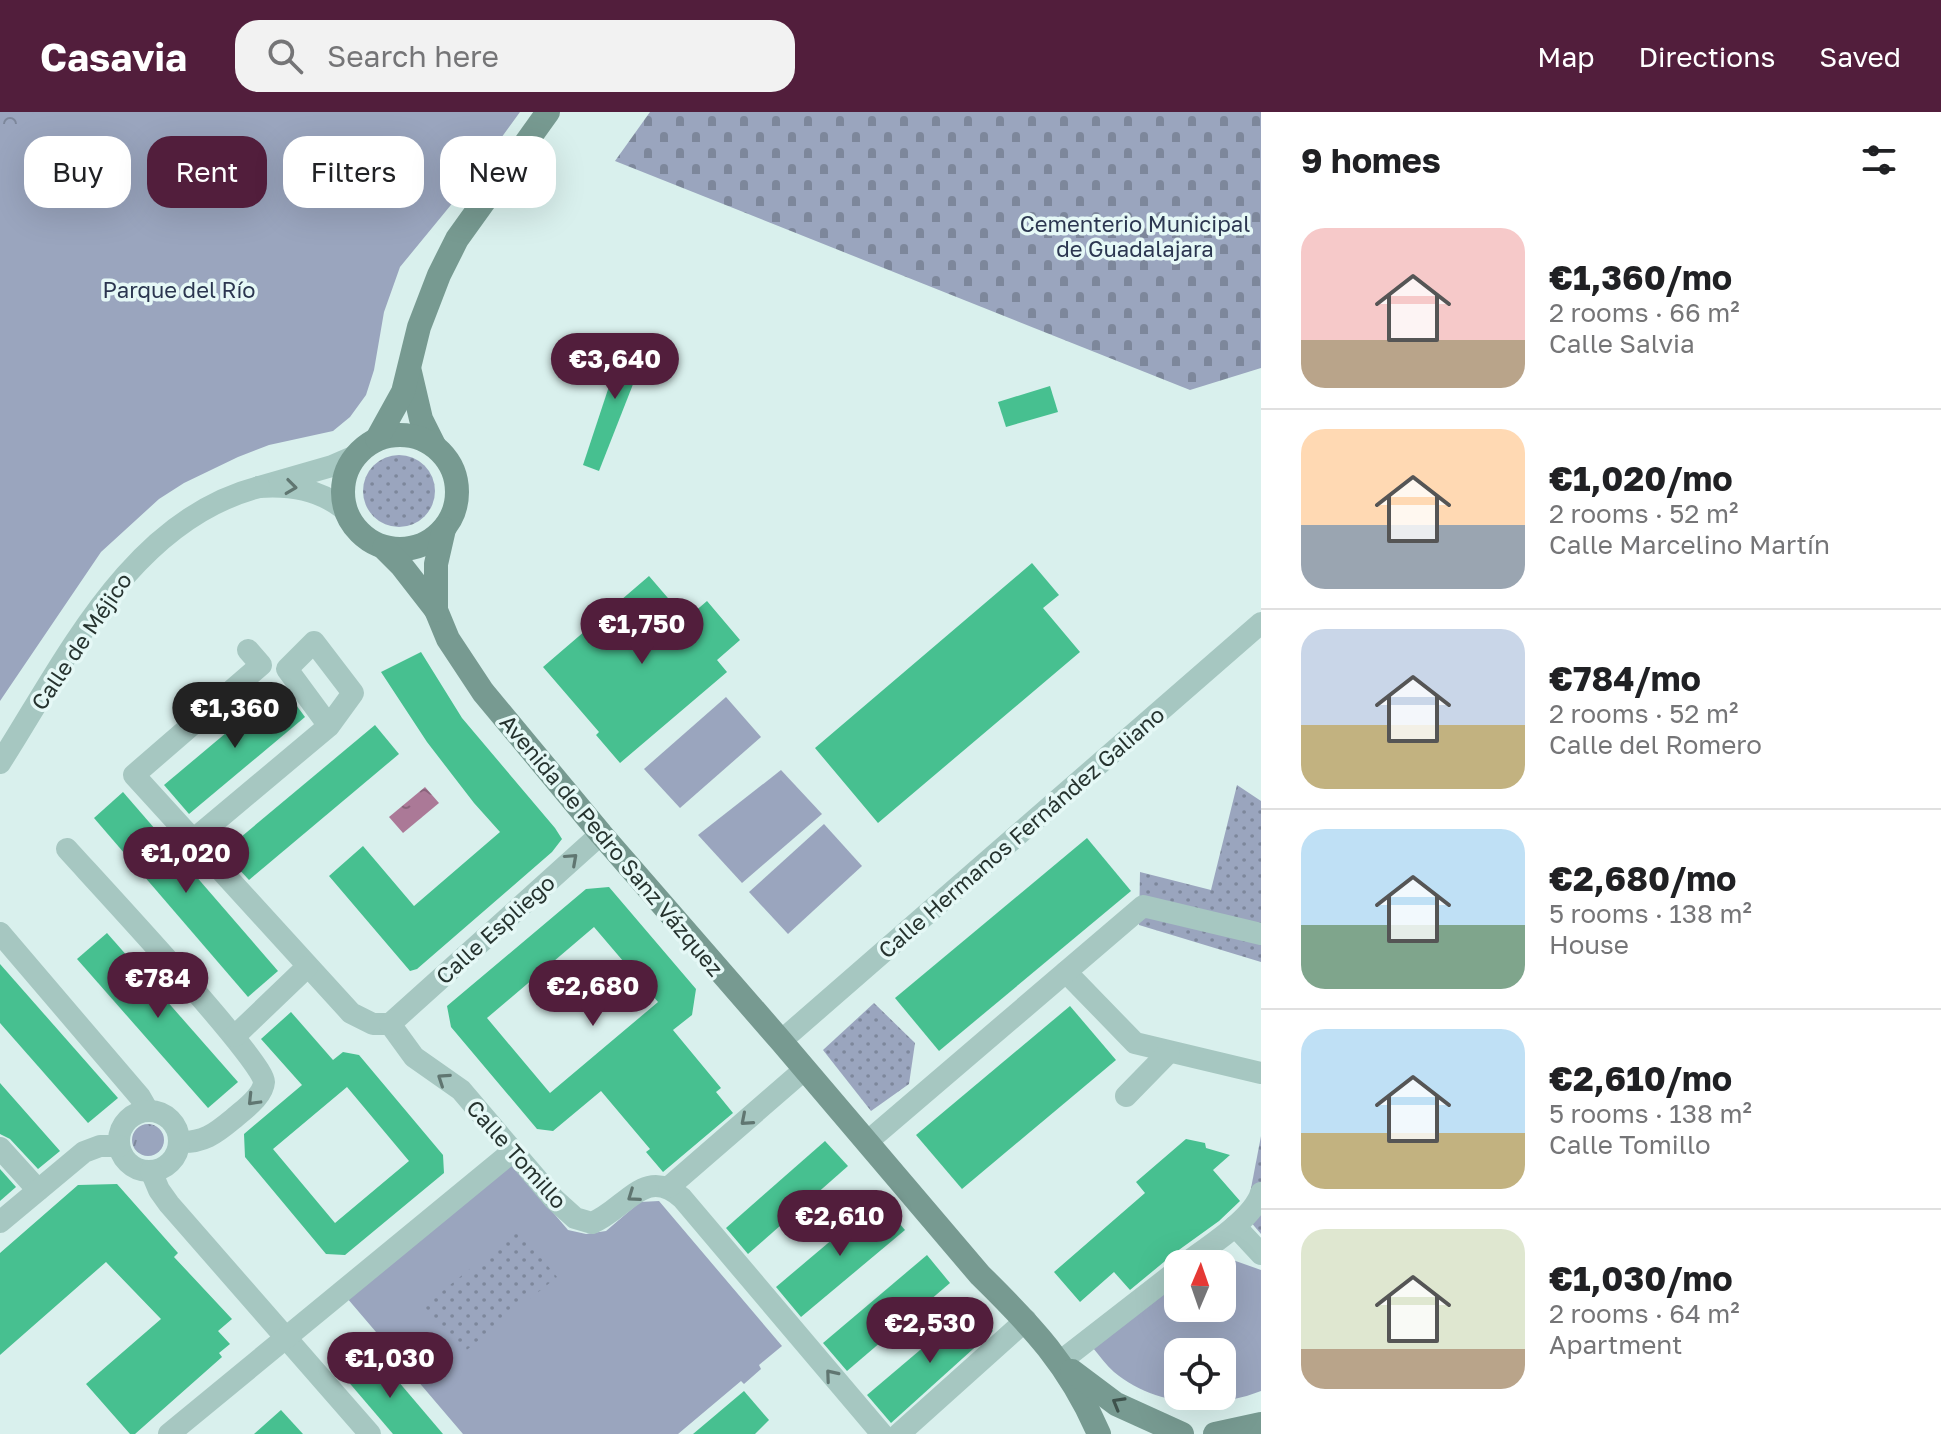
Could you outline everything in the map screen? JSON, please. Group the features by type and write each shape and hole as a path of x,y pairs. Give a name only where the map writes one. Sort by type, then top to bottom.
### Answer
{"street":[{"path":"410,370 421,419 456,479 456,506 444,529 434,538 410,549 384,548 359,533 344,509 343,481 355,456 377,439 395,410 410,370 419,327 457,239 548,112"},
{"path":"377,439 412,436 434,445"},
{"name":"Calle de Méjico","path":"0,763 92,619 124,575 160,538 220,499 332,466 355,456"},
{"name":"Calle de Méjico","path":"259,487 303,489 334,501 344,509"},
{"name":"Avenida de Pedro Sanz Vázquez","path":"436,610 436,564 444,529"},
{"name":"Avenida de Pedro Sanz Vázquez","path":"384,548 436,610 448,639 483,692 980,1275 1026,1320 1061,1361 1116,1404 1182,1434"},
{"name":"Calle Hermanos Fernández Galiano","path":"781,1041 1261,623"},
{"path":"248,650 261,665 134,775 351,1013 373,1024 390,1024"},
{"path":"193,840 329,726"},
{"name":"Calle Espliego","path":"390,1024 601,834"},
{"path":"67,849 235,1036 262,1072 262,1089 216,1134 207,1139 179,1142"},
{"path":"867,1142 1143,906 1261,934"},
{"path":"0,933 140,1097 148,1111"},
{"path":"235,1036 307,967"},
{"path":"1066,972 1135,1043 1261,1073"},
{"name":"Calle Tomillo","path":"390,1024 414,1057 461,1090 554,1199 575,1218 592,1223 609,1216 627,1199 648,1186 669,1187"},
{"path":"1126,1096 1169,1052"},
{"path":"805,1069 669,1187 682,1198 882,1434"},
{"path":"148,1111 170,1120 179,1142 170,1162 151,1171 126,1162 119,1146 125,1122 148,1111"},
{"path":"0,1222 92,1148 119,1146"},
{"path":"0,1148 38,1190"},
{"path":"169,1434 513,1151"},
{"path":"151,1171 169,1204 370,1434"},
{"path":"1203,1250 1235,1226 1259,1200 1261,1193"},
{"path":"1235,1226 1261,1254"},
{"path":"1061,1361 1164,1281"},
{"path":"914,1429 1026,1320"},
{"name":"Avenida de Pedro Sanz Vázquez","path":"1061,1361 1099,1434"},
{"path":"1215,1434 1261,1424"}],"green space":[{"path":"0,112 37,112 0,157"},
{"name":"Parque del Río","path":"34,112 520,112 503,136 440,136 440,208 448,208 400,267 384,312 374,370 366,395 350,417 333,431 269,445 238,457 159,499 101,552 0,701 0,155"},
{"name":"Cementerio Municipal de Guadalajara","path":"650,112 1261,112 1261,368 1190,390 615,161"},
{"path":"399,455 419,461 429,471 435,491 429,511 419,521 399,527 379,521 369,511 363,491 369,471 379,461"},
{"path":"726,697 761,737 680,808 644,769"},
{"path":"781,770 822,814 742,883 698,835"},
{"path":"1237,785 1261,801 1261,962 1139,925 1140,872 1211,890"},
{"path":"824,824 862,866 788,934 749,892"},
{"path":"874,1003 915,1043 909,1084 871,1111 823,1050"},
{"path":"148,1124 159,1129 164,1140 159,1151 148,1156 137,1151 132,1140 137,1129"},
{"path":"1261,1136 1261,1234 1249,1220 1248,1204"},
{"path":"509,1161 568,1230 586,1234 606,1231 640,1202 659,1201 782,1346 759,1365 761,1369 744,1384 741,1381 678,1434 463,1434 347,1298"},
{"path":"518,1230 557,1277 463,1353 424,1306"},
{"path":"1236,1261 1261,1270 1261,1391 1236,1398 1236,1338 1164,1338 1164,1397 1130,1383 1114,1372 1093,1348 1164,1287 1164,1322 1236,1322"}],"water":[{"path":"425,787 439,803 403,833 389,817"}],"building":[{"path":"625,338 648,346 599,471 583,465"},
{"path":"1050,386 1058,412 1006,427 998,402"},
{"path":"1032,563 1059,595 1043,608 1080,652 878,823 815,748"},
{"path":"649,576 686,619 707,601 740,640 717,660 727,672 620,763 596,735 599,732 543,667"},
{"path":"421,652 462,718 562,839 552,852 417,969 410,971 329,876 363,846 414,906 500,832 427,742 381,672"},
{"path":"282,686 305,717 189,814 164,785"},
{"path":"375,725 399,754 249,880 223,852"},
{"path":"123,792 278,971 248,997 94,818"},
{"path":"1087,838 1131,891 939,1051 895,998"},
{"path":"609,887 696,989 692,1015 673,1030 721,1088 716,1092 733,1113 663,1172 646,1152 650,1149 601,1091 553,1131 537,1129 451,1027 447,1006 586,889","holes":["594,927 658,1002 550,1093 487,1018"]},
{"path":"107,933 238,1082 208,1108 77,959"},
{"path":"0,964 118,1098 88,1123 0,1023"},
{"path":"1070,1006 1116,1060 962,1189 916,1135"},
{"path":"291,1012 333,1060 343,1052 359,1055 443,1155 444,1173 345,1255 326,1254 245,1157 244,1134 302,1085 261,1039","holes":["347,1087 409,1161 335,1223 273,1149"]},
{"path":"0,1083 60,1151 38,1169 10,1139 0,1134"},
{"path":"1186,1139 1205,1143 1206,1148 1230,1155 1213,1170 1240,1201 1219,1221 1179,1250 1164,1250 1164,1262 1130,1290 1114,1272 1080,1302 1054,1272 1145,1193 1136,1182"},
{"path":"825,1141 848,1166 748,1254 726,1228"},
{"path":"0,1169 16,1187 0,1201"},
{"path":"117,1184 178,1253 174,1257 232,1319 218,1331 230,1344 219,1353 222,1357 135,1434 130,1434 86,1384 161,1319 106,1262 0,1355 0,1253 78,1185"},
{"path":"879,1200 905,1230 801,1317 776,1287"},
{"path":"927,1255 950,1283 847,1371 823,1343"},
{"path":"972,1306 993,1331 891,1423 867,1395"},
{"path":"375,1354 443,1434 393,1434 346,1379"},
{"path":"744,1391 769,1420 755,1434 693,1434"},
{"path":"281,1410 303,1434 254,1434"}]}
